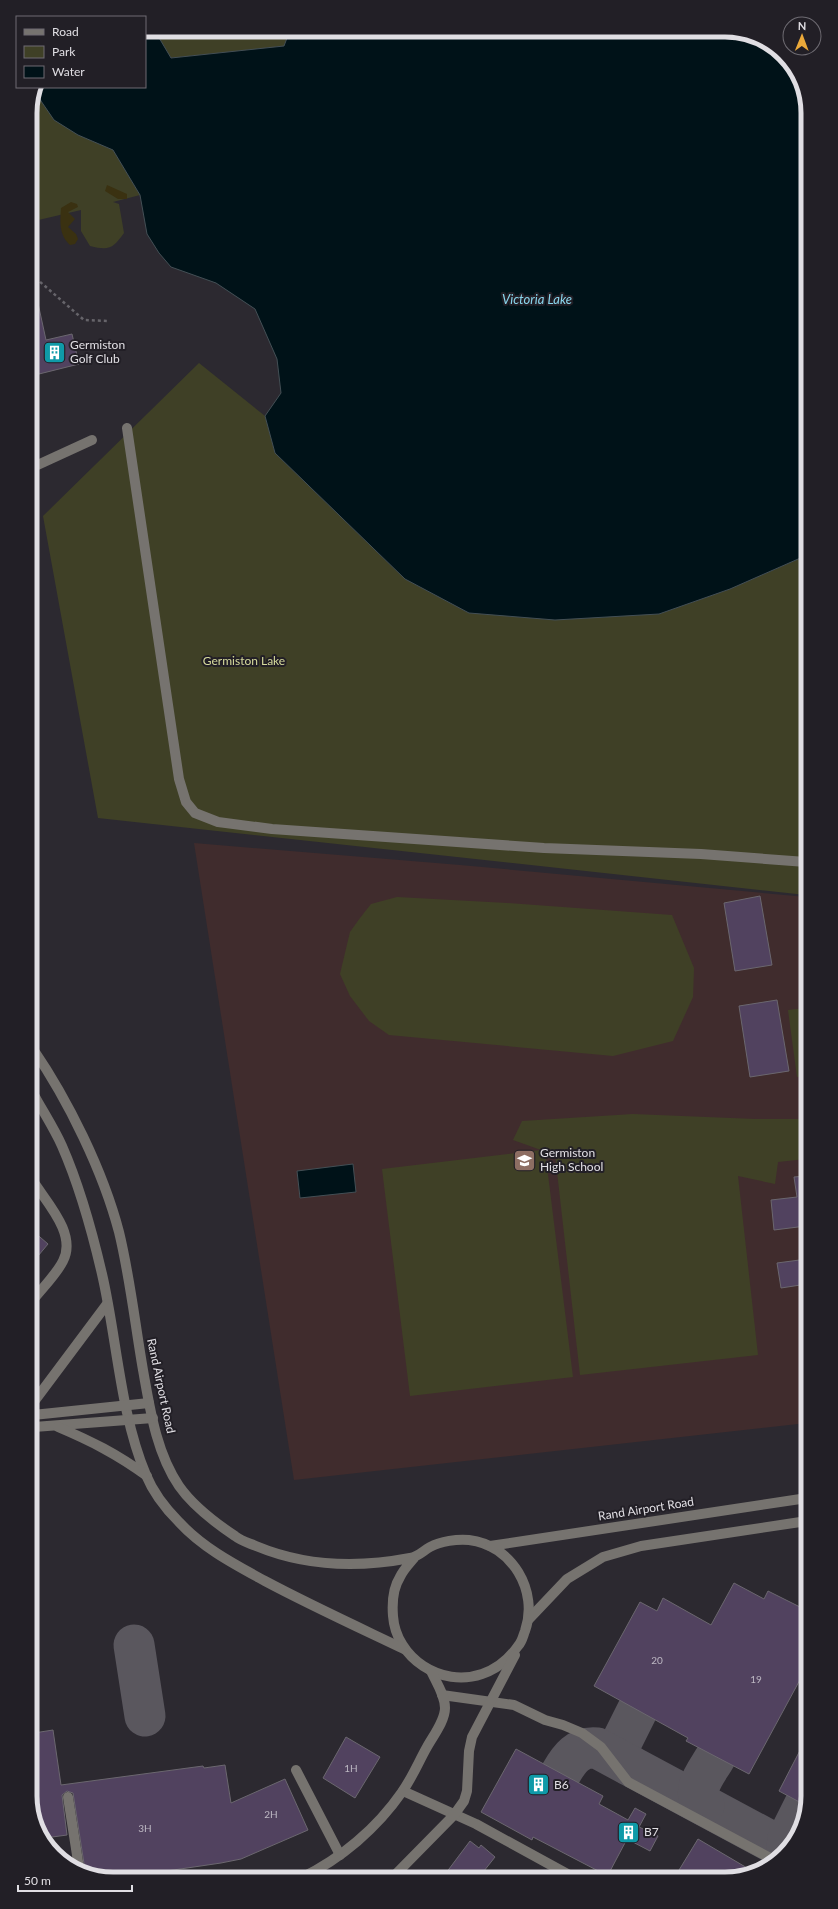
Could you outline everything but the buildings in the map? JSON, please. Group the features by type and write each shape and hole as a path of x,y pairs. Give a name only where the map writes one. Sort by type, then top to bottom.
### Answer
{"street":[{"path":"127,428 179,779 186,802 195,813 218,822 272,829 544,848 701,854 801,862"},
{"path":"37,465 92,440"},
{"name":"Rand Airport Road","path":"37,1056 52,1077 80,1131 108,1198 118,1230 126,1268 149,1403 164,1458 179,1486 199,1509 238,1539 277,1555 310,1562 352,1564 414,1558"},
{"name":"Rand Airport Road","path":"37,1099 62,1146 86,1210 107,1304 130,1421 147,1476 164,1505 179,1523 201,1543 225,1560 286,1592 404,1649"},
{"path":"37,1187 66,1236 67,1249 61,1265 37,1295"},
{"path":"37,1398 107,1304"},
{"path":"37,1415 149,1403"},
{"path":"37,1427 130,1421 153,1418"},
{"path":"56,1426 121,1457 147,1476"},
{"name":"Rand Airport Road","path":"490,1546 801,1499"},
{"name":"Rand Airport Road","path":"529,1619 567,1579 603,1557 641,1546 801,1522"},
{"name":"Rand Airport Road","path":"450,1540 470,1540 490,1546 508,1558 522,1576 529,1597 529,1619 520,1644 504,1663 481,1675 456,1678 431,1671 416,1662 404,1649 394,1626 392,1602 399,1578 414,1558 430,1547 450,1540"},
{"path":"398,1872 454,1815 464,1800 467,1791 468,1765 472,1737 520,1644"},
{"path":"314,1872 340,1855 379,1820 403,1791 443,1715 445,1707 431,1671"},
{"path":"442,1696 514,1705 545,1720 563,1725 582,1734 601,1747 628,1782 769,1857"},
{"path":"296,1770 340,1855"},
{"path":"403,1791 514,1844 564,1872"},
{"path":"68,1797 78,1863"}],"path":[{"path":"37,279 84,320 108,321"}],"shaded area":[{"name":"Germiston High School","path":"194,843 460,865 801,897 801,1424 294,1480"}],"green space":[{"path":"159,37 287,37 284,46 171,58"},
{"path":"39,97 41,101 78,135 113,149 140,195 113,202 119,204 124,233 114,245 107,248 90,246 81,231 81,210 37,220 37,108"},
{"name":"Germiston Lake","path":"199,363 265,416 275,453 405,579 469,613 659,614 730,589 801,558 801,894 98,818 43,516"},
{"path":"397,897 672,915 694,968 693,997 673,1041 613,1056 389,1035 369,1021 350,996 340,974 350,932 360,918 371,904"},
{"path":"801,1009 801,1077 797,1077 788,1010"},
{"path":"633,1114 755,1119 801,1119 801,1160 778,1162 775,1184 738,1176 758,1355 580,1375 555,1154 545,1150 573,1377 410,1396 382,1169 541,1150 513,1140 522,1121"}],"sand":[{"path":"107,185 127,194 127,199 118,199 105,191"},
{"path":"71,202 77,204 78,207 68,212 75,219 68,227 76,234 78,239 75,244 70,245 62,233 60,218 61,208"}],"water":[{"name":"Victoria Lake","path":"146,37 159,37 171,58 284,46 287,37 730,37 754,43 763,47 779,59 788,71 797,89 801,108 801,558 730,589 659,614 555,620 469,613 405,579 275,453 265,416 281,393 277,359 255,309 216,283 171,267 159,253 147,234 140,195 113,150 78,135 54,120 41,101 39,97 42,88 146,88"},
{"path":"353,1164 356,1192 300,1198 297,1171"}],"taxiway":[{"path":"134,1645 145,1716"},
{"path":"629,1765 620,1757 618,1749 637,1711"},
{"path":"561,1773 571,1758 579,1751 597,1748 781,1847"},
{"path":"704,1805 698,1794 699,1787 716,1756"},
{"path":"788,1838 797,1820"}],"place":[{"name":"Germiston Golf Club","path":"54,352"},
{"name":"Germiston High School","path":"525,1160"},
{"name":"B6","path":"539,1785"},
{"name":"B7","path":"628,1832"}]}
